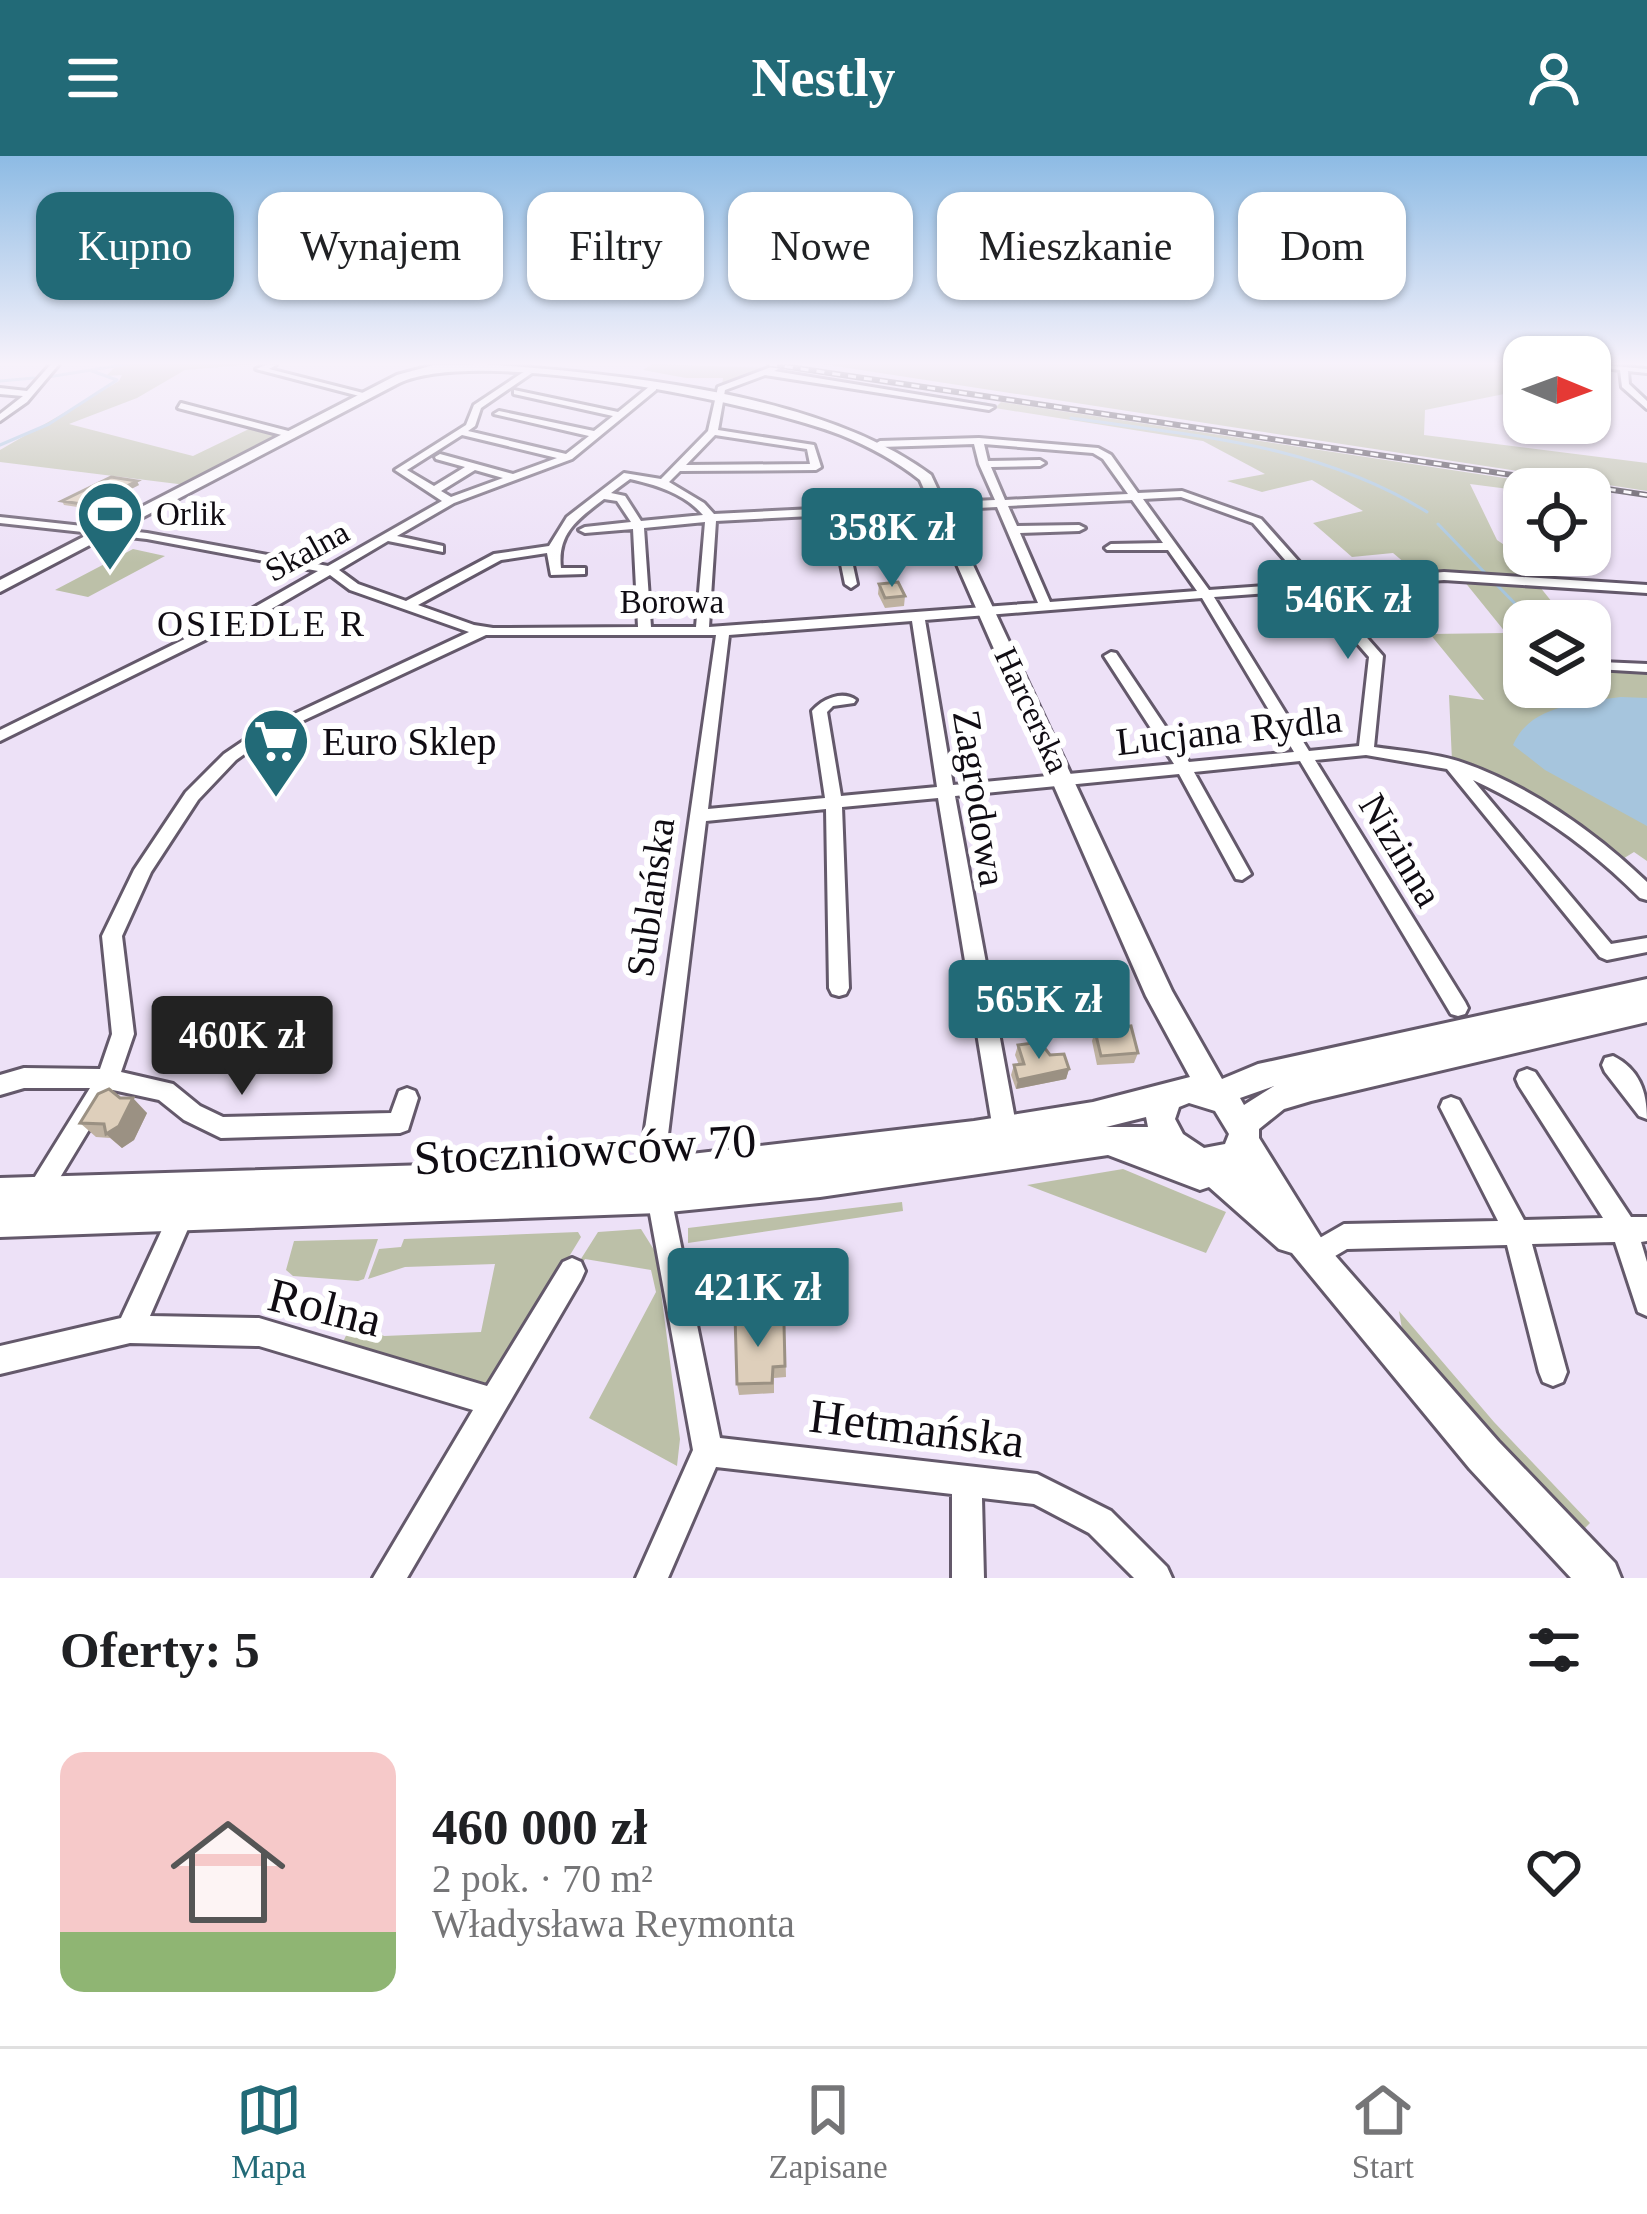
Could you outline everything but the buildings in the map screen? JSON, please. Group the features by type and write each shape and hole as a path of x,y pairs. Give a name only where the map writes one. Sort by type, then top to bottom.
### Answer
{"street":[{"path":"278,430 293,434"},
{"name":"Harcerska","path":"0,587 300,430"},
{"path":"450,501 400,470 463,430"},
{"path":"578,430 595,434"},
{"name":"Skalna","path":"0,736 210,632 223,631 450,501 568,457 599,430"},
{"name":"Harcerska","path":"842,430 880,444 919,470 939,505 1160,996 1216,1095"},
{"path":"460,432 568,457"},
{"path":"663,483 677,468 713,432 811,447 816,467 677,468"},
{"path":"979,441 984,464 1046,605"},
{"name":"Nizinna","path":"880,444 979,441 1099,452 1205,593 1458,1008"},
{"path":"423,484 442,458 515,476"},
{"path":"423,484 460,461"},
{"path":"984,464 1040,463"},
{"path":"423,484 476,465"},
{"path":"581,571 555,572 553,549 572,519 628,475 663,483 700,505 711,518"},
{"name":"Lucjana Rydla","path":"585,530 836,510 1182,494 1258,521 1376,656 1366,750 697,816"},
{"path":"600,495 621,498 638,525 645,630"},
{"path":"836,510 851,584"},
{"name":"Sublańska","path":"707,1451 658,1185 657,1121 697,816 712,631 711,518"},
{"name":"Borowa","path":"0,520 147,536 331,570 354,586 481,632 712,631 1459,575 1647,589"},
{"path":"1012,530 1079,528"},
{"path":"386,537 440,548"},
{"path":"1111,548 1169,546"},
{"path":"407,606 498,557 553,549"},
{"name":"Zagrodowa","path":"918,616 1005,1130"},
{"path":"14,1207 109,1079 123,1034 112,936 142,870 192,796 230,757 263,734 481,632"},
{"path":"1111,656 1183,766 1242,874"},
{"path":"1611,666 1647,668"},
{"path":"839,988 833,805 819,711 829,702 849,700"},
{"path":"1366,750 1452,765 1491,782 1647,878"},
{"path":"1452,765 1607,952 1647,945"},
{"path":"1619,863 1647,893"},
{"path":"1192,1052 1222,1076 1241,1080 1647,990"},
{"name":"Harcerska","path":"1160,996 1178,1063 1172,1095"},
{"path":"1205,1162 1235,1157 1243,1133 1275,1100 1647,1011"},
{"path":"1613,1065 1647,1109"},
{"path":"1216,1095 1258,1077"},
{"path":"0,1085 24,1078 109,1079 165,1091 221,1128 400,1123 407,1098"},
{"path":"1527,1079 1635,1229 1647,1303"},
{"path":"1313,1256 1216,1095 1196,1089 1172,1095 1160,1120 1172,1144 1205,1162 1313,1256 1484,1455 1600,1578"},
{"name":"Stoczniowców 70","path":"14,1207 658,1185 1005,1130 1172,1095"},
{"path":"1451,1107 1516,1230 1553,1372"},
{"name":"Stoczniowców 70","path":"14,1207 182,1215 877,1174 1104,1141 1137,1138 1172,1144"},
{"path":"1104,1141 1246,1196"},
{"path":"130,1329 182,1215"},
{"path":"1313,1256 1344,1237 1635,1229"},
{"path":"389,1578 572,1270"},
{"name":"Rolna","path":"0,1360 130,1329 259,1332 492,1402"},
{"path":"652,1578 707,1451"},
{"name":"Hetmańska","path":"707,1451 1036,1489 1100,1522 1156,1578"},
{"path":"967,1480 968,1578"}],"green space":[{"path":"34,430 94,430 193,456 246,430 284,435 186,485 0,462 0,450"},
{"path":"1136,430 1189,430 1503,478 1503,488 1470,484 1503,544 1503,576 1554,579 1418,574 1393,553 1352,557 1313,523 1363,511 1312,480 1262,492 1227,481 1265,474 1203,441"},
{"path":"1253,430 1424,430 1424,435 1647,463 1647,491 1611,485 1611,468 1503,469"},
{"name":"Orlik","path":"133,549 165,556 88,597 55,590"},
{"path":"1451,578 1553,587 1540,587 1550,600 1503,600 1503,629 1464,581"},
{"path":"1503,633 1503,708 1611,708 1611,668 1647,669 1647,861 1634,852 1621,860 1452,761 1449,695 1484,700 1430,634"},
{"path":"1123,1169 1226,1212 1206,1253 1027,1185"},
{"path":"902,1202 903,1211 688,1243 688,1228"},
{"path":"641,1229 656,1253 680,1439 677,1466 589,1418 656,1292 651,1270 585,1259 564,1295 560,1292 598,1232"},
{"path":"578,1232 581,1237 486,1393 343,1342 352,1323 360,1322 384,1336 481,1332 495,1264 405,1267 368,1279 379,1249 401,1247 404,1239"},
{"path":"378,1239 364,1279 293,1276 286,1270 294,1241"},
{"path":"1399,1311 1494,1422 1590,1523 1583,1530 1490,1434 1402,1329"}],"water":[{"path":"1647,698 1647,826 1545,770 1513,745 1531,721 1544,714 1559,708 1611,708 1611,699"}],"waterway":[{"path":"0,445 34,430"},
{"path":"1157,430 1299,457 1386,489 1427,512"},
{"path":"1438,524 1486,574"},
{"path":"1494,582 1512,600"}],"railway":[{"path":"1214,430 1647,495"}],"place":[{"name":"Orlik","path":"110,573"},
{"name":"Euro Sklep","path":"276,800"}],"district":[{"name":"OSIEDLE R","path":"262,624"}]}
